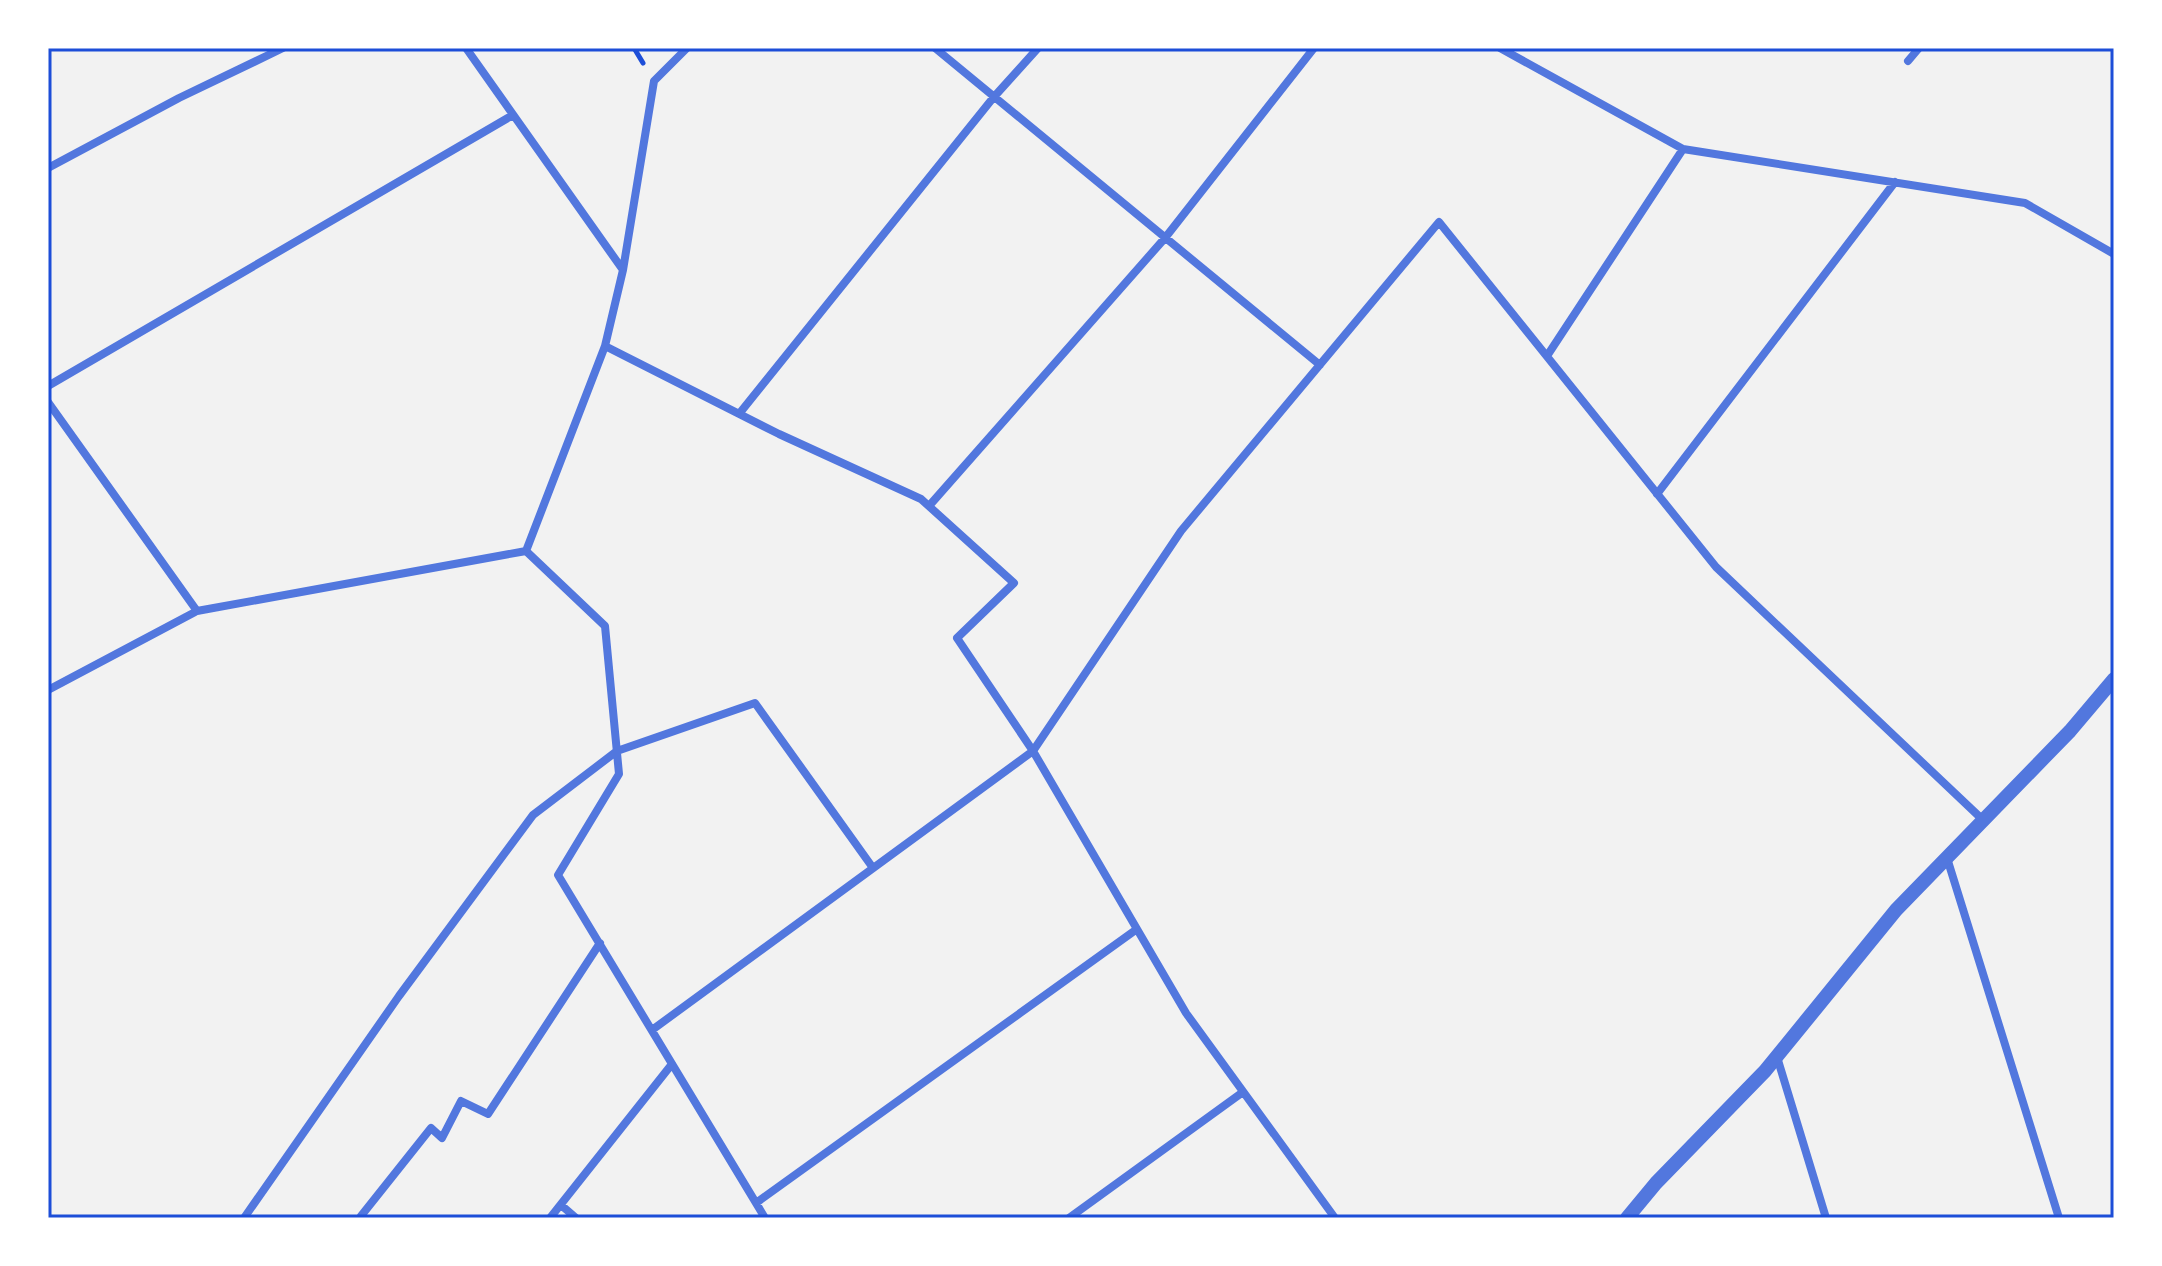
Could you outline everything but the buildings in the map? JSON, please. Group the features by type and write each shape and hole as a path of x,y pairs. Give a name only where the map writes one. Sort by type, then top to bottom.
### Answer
{"street":[{"path":"48,168 179,98 283,48"},
{"path":"466,48 623,270"},
{"path":"526,551 605,346 623,270 654,81 687,48"},
{"path":"935,48 1320,365"},
{"path":"739,414 993,98 1038,48"},
{"path":"929,506 1165,238 1314,48"},
{"path":"1500,48 1683,149 2025,203 2114,254"},
{"path":"1908,61 1919,48"},
{"path":"48,386 513,115"},
{"path":"1547,356 1683,149"},
{"path":"1657,494 1895,182"},
{"path":"652,1030 1033,751 1181,531 1439,222 1716,567 1983,820"},
{"path":"605,346 739,414 921,499 1014,583 957,638 1033,751 1186,1013 1335,1218"},
{"path":"48,402 197,611"},
{"path":"48,690 197,611 526,551"},
{"path":"526,551 605,626 619,774 558,875 765,1218"},
{"path":"1627,1218 1777,1056 1896,910 2070,731 2114,679"},
{"path":"244,1218 399,996 533,815 617,751 755,703 873,868"},
{"path":"1947,858 2059,1218"},
{"path":"756,1203 1137,929"},
{"path":"363,1218 361,1216 431,1128 442,1138 461,1101 488,1114 600,943"},
{"path":"1777,1056 1826,1218"},
{"path":"550,1218 672,1064"},
{"path":"1069,1218 1243,1092"},
{"path":"561,1205 576,1218"}]}
